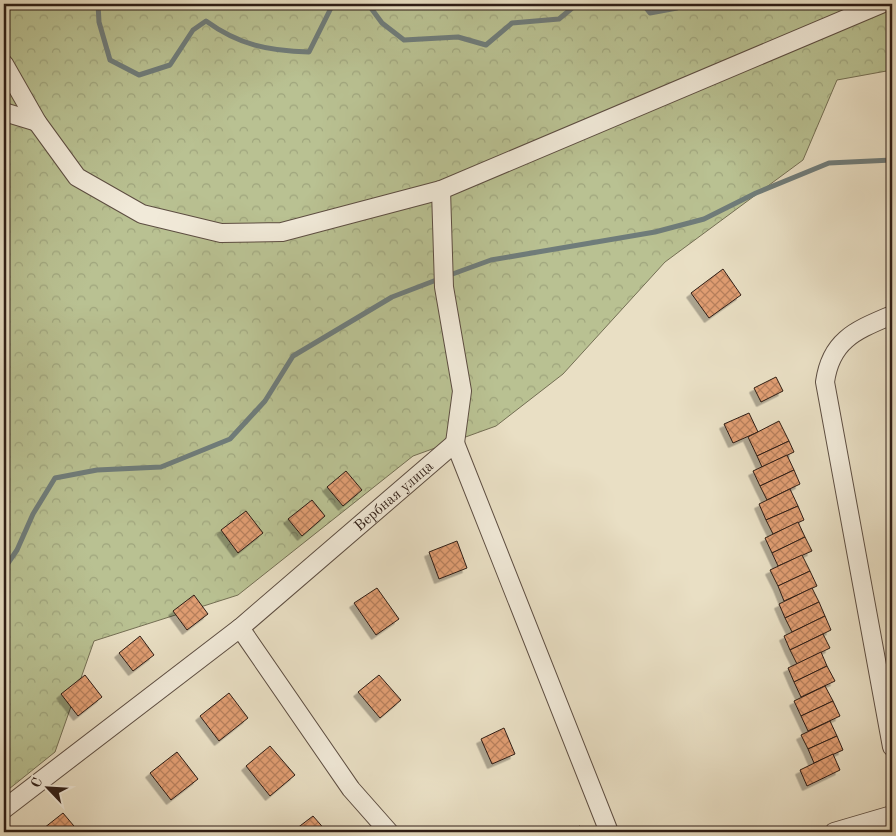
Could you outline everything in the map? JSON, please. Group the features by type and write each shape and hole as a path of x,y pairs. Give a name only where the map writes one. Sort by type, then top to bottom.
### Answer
{"street":[{"path":"4,64 37,122 77,177 142,214 221,233 282,232 441,190 881,4"},
{"path":"4,112 37,122"},
{"path":"441,190 444,287 462,391 455,443 608,832"},
{"path":"892,315 858,329 844,340 833,354 825,382 892,747"},
{"name":"Вербная улица","path":"4,809 240,628 455,443"},
{"path":"240,628 351,789 389,832"},
{"path":"834,832 892,815"}],"green space":[{"path":"4,4 892,4 892,70 837,80 803,160 665,262 563,374 496,426 413,456 238,595 94,641 55,752 4,793"}],"building":[{"path":"723,269 741,295 709,318 691,293"},
{"path":"776,377 783,391 761,402 754,388"},
{"path":"749,413 758,432 733,443 724,424"},
{"path":"779,421 789,441 757,456 748,437"},
{"path":"789,441 794,452 762,467 757,456"},
{"path":"787,455 794,470 760,486 753,471"},
{"path":"794,470 800,484 767,500 760,486"},
{"path":"346,471 362,490 343,506 327,487"},
{"path":"790,489 798,506 766,520 759,504"},
{"path":"312,500 325,516 302,536 288,519"},
{"path":"798,506 804,520 773,534 766,520"},
{"path":"246,511 263,533 238,553 221,530"},
{"path":"798,522 805,537 772,553 765,538"},
{"path":"805,537 812,551 778,566 772,553"},
{"path":"457,541 467,568 439,579 429,552"},
{"path":"802,555 810,571 778,586 770,570"},
{"path":"810,571 817,586 784,601 778,586"},
{"path":"377,588 399,619 376,635 354,603"},
{"path":"812,588 819,602 785,618 779,604"},
{"path":"194,595 208,614 187,630 173,611"},
{"path":"819,602 825,616 792,632 785,618"},
{"path":"825,616 831,630 790,650 784,636"},
{"path":"823,634 830,648 797,664 790,650"},
{"path":"140,636 154,655 133,671 119,653"},
{"path":"821,652 827,666 794,682 788,668"},
{"path":"827,666 835,681 801,697 794,682"},
{"path":"85,675 102,697 78,716 61,694"},
{"path":"379,675 401,700 380,718 358,692"},
{"path":"825,686 833,701 801,716 794,701"},
{"path":"229,693 248,718 219,741 200,716"},
{"path":"833,701 840,716 808,731 801,716"},
{"path":"830,721 837,736 808,749 801,735"},
{"path":"504,728 515,754 492,764 481,739"},
{"path":"837,736 843,750 814,763 808,749"},
{"path":"270,746 295,775 270,796 246,766"},
{"path":"177,752 198,779 171,800 150,773"},
{"path":"833,754 840,770 807,786 800,770"},
{"path":"63,813 79,832 39,832"},
{"path":"313,816 327,832 292,832"},
{"path":"580,826 584,832 568,832"}],"waterway":[{"path":"98,4 99,22 110,60 139,75 170,65 193,30 206,21 230,36 255,45 281,50 309,52 333,4"},
{"path":"368,4 382,23 404,40 458,37 486,45 512,23 559,19 577,4"},
{"path":"643,4 650,13 677,8 682,4"},
{"path":"447,276 491,260 655,232 704,219 756,193 829,163 892,160"},
{"path":"4,569 17,550 33,514 55,478 97,470 161,467 230,439 265,401 293,356 392,297 439,279"}]}
